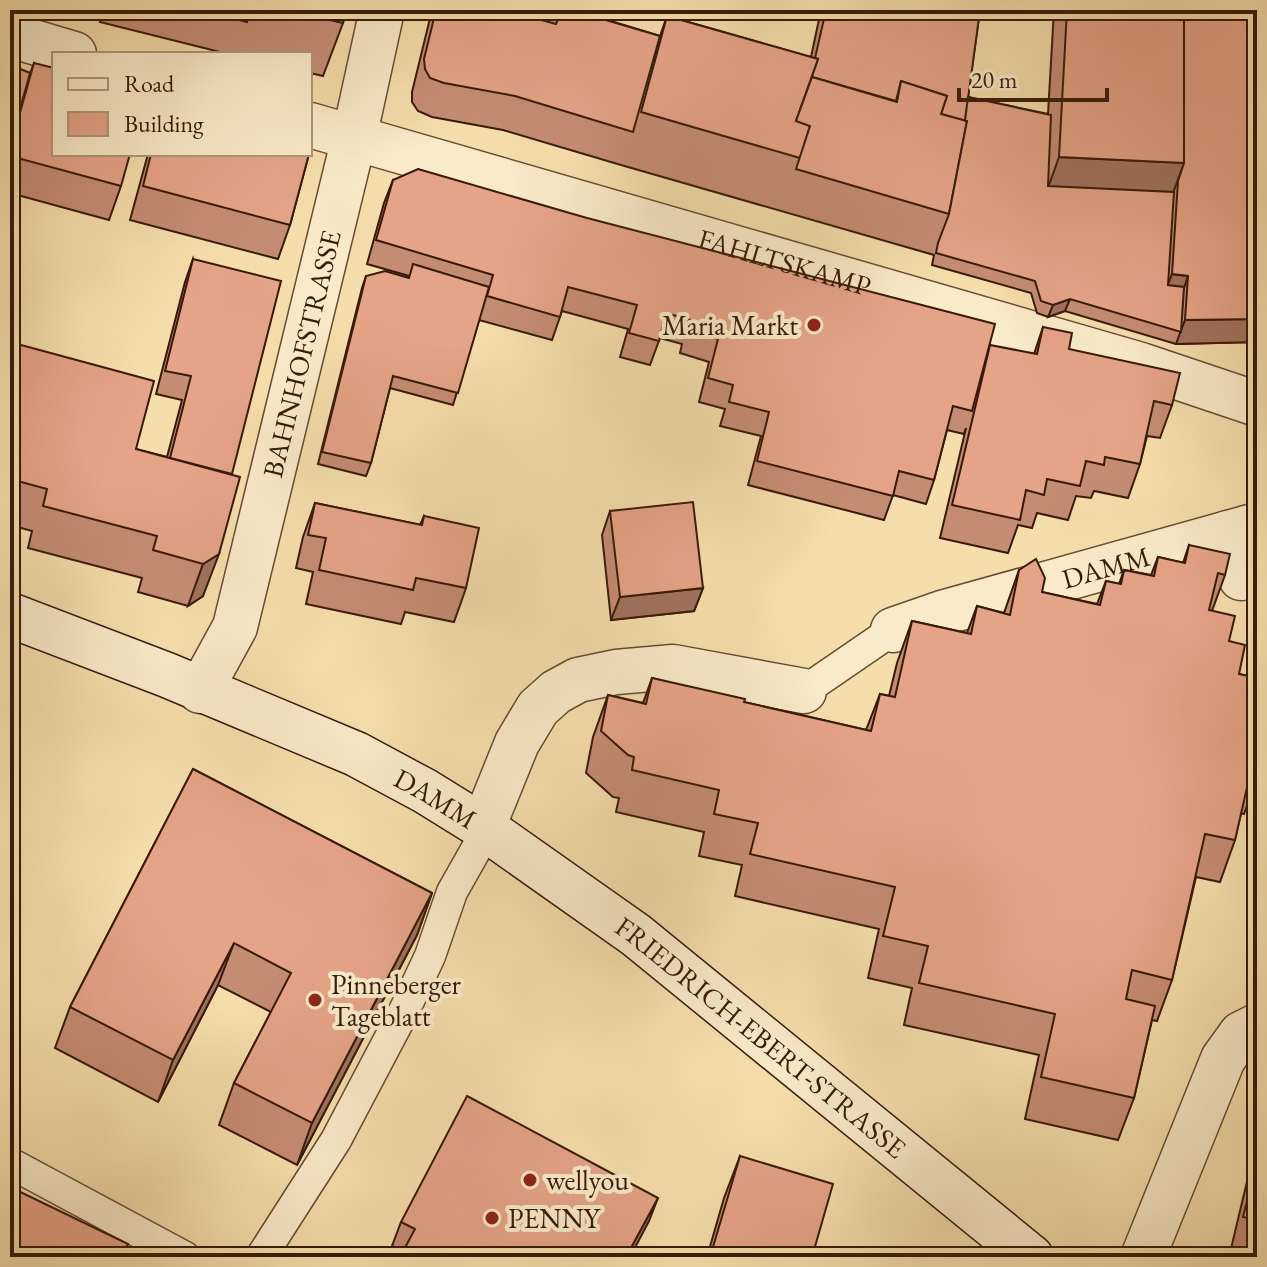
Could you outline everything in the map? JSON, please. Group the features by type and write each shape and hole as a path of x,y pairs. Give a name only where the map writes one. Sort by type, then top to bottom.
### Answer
{"street":[{"name":"BAHNHOFSTRASSE","path":"200,691 235,627 354,138 382,10"},
{"path":"10,35 67,52"},
{"name":"FAHLTSKAMP","path":"312,126 1141,365 1257,404"},
{"path":"1241,578 1243,529"},
{"name":"DAMM","path":"893,630 942,613 1243,529"},
{"name":"DAMM","path":"10,615 167,675 356,754 485,828 517,743 538,708 556,692 578,680 616,672 673,667 804,691"},
{"name":"FRIEDRICH-EBERT-STRASSE","path":"485,828 636,935 1031,1257"},
{"path":"1143,1257 1223,1059 1241,1034 1257,1026"}],"lane":[{"path":"804,691 893,630"},
{"path":"261,1257 343,1127 404,1011 430,956 452,892 485,828"},
{"path":"10,1163 185,1257"}],"building":[{"path":"199,10 250,10 247,22"},
{"path":"287,10 346,10 343,23"},
{"path":"436,10 528,10 527,16 556,24 562,10 572,10 660,36 633,132 515,96 430,78 424,59"},
{"path":"826,10 980,10 965,121 941,114 947,96 901,81 896,101 812,77 809,85 818,59 815,58"},
{"path":"1067,10 1184,10 1184,163 1059,157"},
{"path":"1184,10 1257,10 1257,319 1185,320 1188,276 1172,274 1178,181 1184,163"},
{"path":"667,16 818,59 796,121 810,126 800,158 641,112"},
{"path":"34,63 52,68 52,156 129,156 121,186 10,156"},
{"path":"10,65 30,73 10,145"},
{"path":"812,77 897,102 901,81 947,96 941,114 967,121 949,214 796,169 810,126 796,121"},
{"path":"968,97 1051,115 1048,186 1174,192 1168,285 1184,287 1181,332 1070,299 1053,305 1041,301 1035,281 936,253 949,214 967,121"},
{"path":"150,156 308,156 290,225 143,186"},
{"path":"418,169 587,218 995,324 972,411 953,406 934,480 899,471 893,496 757,461 769,412 729,402 733,385 708,378 718,339 688,330 691,320 666,313 659,341 629,333 637,305 568,287 560,317 487,296 493,275 376,240 393,180"},
{"path":"193,259 281,281 232,474 170,458 191,376 165,371"},
{"path":"413,264 489,287 458,393 393,376 371,463 322,452 366,276 385,271 409,278"},
{"path":"1043,327 1072,333 1069,349 1180,373 1172,405 1154,401 1140,464 1105,457 1104,465 1086,461 1080,486 1047,479 1044,495 1026,490 1020,520 952,505 990,345 1037,354"},
{"path":"10,342 154,381 136,449 240,477 219,554 203,564 153,550 157,536 43,506 47,489 10,479"},
{"path":"693,502 703,588 620,597 610,511"},
{"path":"315,503 422,525 424,516 479,528 466,588 416,578 413,590 319,570 326,538 308,535"},
{"path":"1189,545 1230,554 1225,575 1218,573 1209,610 1235,616 1229,641 1245,645 1239,674 1257,678 1257,772 1251,770 1235,840 1205,834 1172,980 1132,970 1126,999 1155,1006 1134,1098 1041,1077 1055,1014 919,983 928,946 883,936 895,887 750,854 758,823 714,814 719,790 632,770 634,757 601,731 608,695 646,704 652,678 871,731 880,694 895,697 912,621 971,634 977,606 1010,615 1019,570 1036,559 1045,578 1042,592 1100,605 1106,581 1121,584 1124,570 1154,576 1158,557 1185,563"},
{"name":"Pinneberger Tageblatt","path":"193,769 432,893 312,1123 234,1083 291,973 234,943 173,1060 70,1007"},
{"path":"467,1096 658,1198 626,1257 400,1257 415,1229 401,1222"},
{"path":"740,1156 833,1184 812,1257 710,1257"},
{"path":"1257,1162 1257,1220 1243,1217"},
{"path":"10,1187 128,1244 121,1257 10,1257"}],"place":[{"name":"Maria Markt","path":"814,325"},
{"name":"Pinneberger Tageblatt","path":"315,1000"},
{"name":"wellyou","path":"530,1180"},
{"name":"PENNY","path":"492,1218"}]}
